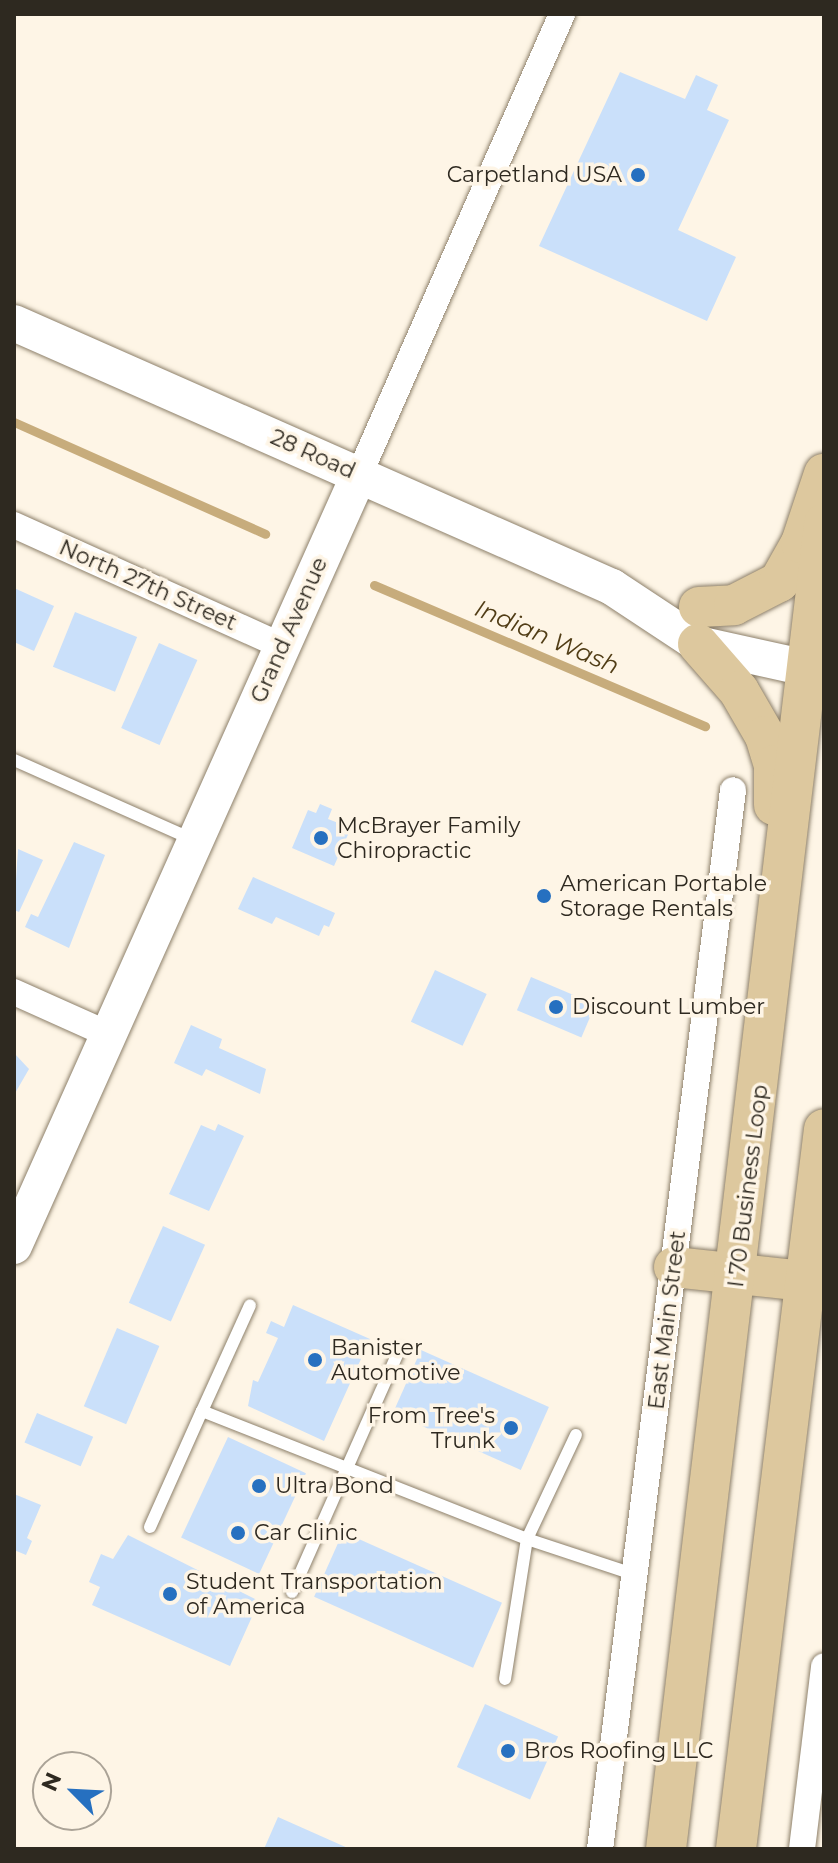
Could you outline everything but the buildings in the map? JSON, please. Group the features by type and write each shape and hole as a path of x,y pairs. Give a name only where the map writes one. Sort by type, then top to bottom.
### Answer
{"main road":[{"name":"28 Road","path":"14,323 699,626 815,671"},
{"path":"776,951 774,765 745,702 699,626 779,582 801,543 824,474"},
{"name":"Grand Avenue","path":"16,1236 359,475"},
{"name":"I 70 Business Loop","path":"666,1849 776,951 815,671 824,523"},
{"path":"736,1849 824,1129"},
{"path":"674,1267 805,1281"}],"street":[{"name":"Grand Avenue","path":"359,475 562,14"},
{"name":"North 27th Street","path":"14,525 282,646"},
{"name":"East Main Street","path":"600,1849 733,790"},
{"path":"14,992 108,1034"},
{"path":"802,1849 824,1666"}],"lane":[{"path":"14,760 195,841"},
{"path":"150,1527 250,1305"},
{"path":"292,1592 399,1351"},
{"path":"202,1411 527,1539 633,1574"},
{"path":"505,1679 527,1539 576,1435"}],"waterway":[{"name":"Indian Wash","path":"14,422 265,534"},
{"name":"Indian Wash","path":"374,585 705,726"}],"place":[{"name":"Carpetland USA","path":"638,175"},
{"name":"McBrayer Family Chiropractic","path":"321,838"},
{"name":"American Portable Storage Rentals","path":"544,896"},
{"name":"Discount Lumber","path":"556,1007"},
{"name":"Banister Automotive","path":"315,1360"},
{"name":"From Tree's Trunk","path":"511,1428"},
{"name":"Ultra Bond","path":"259,1486"},
{"name":"Car Clinic","path":"238,1533"},
{"name":"Student Transportation of America","path":"170,1594"},
{"name":"Bros Roofing LLC","path":"508,1751"}]}
